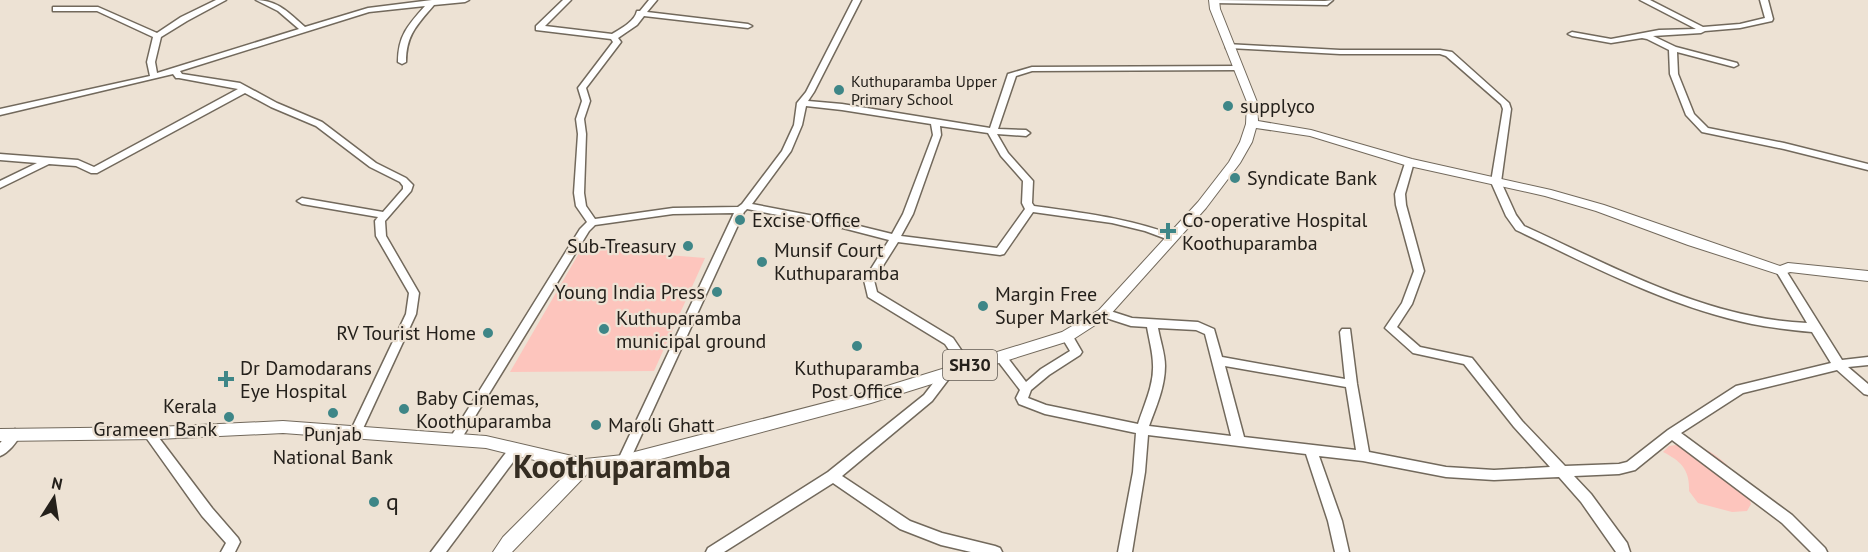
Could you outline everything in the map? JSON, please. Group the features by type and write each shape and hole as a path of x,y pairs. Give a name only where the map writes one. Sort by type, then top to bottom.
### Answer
{"main road":[{"name":"SH30","path":"585,466 623,462 871,397 1067,336 1104,313 1172,238 1234,163 1246,142 1252,124 1252,102 1229,46 1214,0"},
{"path":"1252,124 1322,136 1409,162 1600,208 1781,271 1788,267 1868,276"},
{"path":"8,434 149,433 283,427 456,438 486,442 585,466"},
{"path":"502,552 509,542 585,466"}],"street":[{"path":"154,77 151,62 157,36 222,0"},
{"path":"260,0 281,9 304,30"},
{"path":"0,112 176,71 368,10 409,2 465,0"},
{"path":"567,0 539,28 614,37 634,23 653,0"},
{"path":"623,462 743,208 780,161 797,130 801,103 810,92 857,0"},
{"path":"1214,0 1309,3 1327,3 1329,0"},
{"path":"1644,0 1702,29"},
{"path":"1572,34 1611,41 1659,32 1701,31 1702,29 1740,26 1769,19 1764,0"},
{"path":"402,62 401,45 405,35 433,2"},
{"path":"56,9 98,9 157,36"},
{"path":"640,13 748,26"},
{"path":"1642,36 1649,37 1673,50 1734,65"},
{"path":"592,222 581,206 579,193 582,134 579,119 586,101 582,88 617,42 614,37"},
{"path":"1229,46 1340,52 1440,52 1449,54 1505,103 1507,109 1496,182 1511,216 1520,228 1637,281 1723,312 1763,322 1815,328"},
{"path":"1673,50 1674,74 1690,115 1700,127 1868,167"},
{"path":"1030,209 1027,203 1028,181 1004,154 992,131 1012,74 1043,69 1238,68"},
{"path":"176,71 179,76 237,85 319,123 374,165 408,185 408,189 380,221 381,236 414,293 411,314 356,432"},
{"path":"0,158 49,159 78,163 94,171 174,129 197,113 245,89"},
{"path":"801,103 842,107 992,131 1026,133"},
{"path":"935,122 937,135 908,214 869,280 872,294 949,341 966,366"},
{"path":"0,185 49,159"},
{"path":"1409,162 1400,194 1401,205 1419,271 1407,304 1391,328 1417,350 1468,361 1518,424 1564,473 1622,547 1623,552"},
{"path":"302,201 384,215"},
{"path":"456,438 585,229 592,222 673,211 743,208 835,223 895,238 1000,252 1030,209"},
{"path":"1030,209 1112,220 1172,238"},
{"path":"1781,271 1839,365 1868,391"},
{"path":"1104,313 1131,322 1205,327 1210,332 1219,361 1239,441"},
{"path":"1125,552 1139,472 1142,430 1158,376 1159,364 1152,324"},
{"path":"1346,332 1351,384 1363,456"},
{"path":"1025,389 1045,372 1076,352 1067,336"},
{"path":"1000,356 1025,389 1023,401 1045,409 1142,430 1363,456 1446,472 1494,475 1564,473 1631,466 1672,433 1740,389 1839,365 1868,362"},
{"path":"1219,361 1351,384"},
{"path":"713,552 833,476 928,398 948,372"},
{"path":"149,433 207,512 233,542 228,552"},
{"path":"1672,433 1787,519 1820,552"},
{"path":"0,451 8,434"},
{"path":"438,552 515,450"},
{"path":"1311,450 1335,521 1342,552"},
{"path":"833,476 905,525 942,539 995,552"}],"shaded area":[{"name":"Kuthuparamba municipal ground","path":"582,248 705,258 654,371 510,372"},
{"path":"1683,444 1705,449 1734,472 1748,493 1751,504 1747,511 1732,512 1698,503 1689,491 1688,477 1683,467 1663,452 1669,446"}],"place":[{"name":"Kuthuparamba Upper Primary School","path":"839,90"},
{"name":"supplyco","path":"1228,106"},
{"name":"Syndicate Bank","path":"1235,178"},
{"name":"Excise Office","path":"740,220"},
{"name":"Co-operative Hospital Koothuparamba","path":"1168,231"},
{"name":"Sub-Treasury","path":"688,246"},
{"name":"Munsif Court Kuthuparamba","path":"762,262"},
{"name":"Young India Press","path":"717,292"},
{"name":"Margin Free Super Market","path":"983,306"},
{"name":"Kuthuparamba municipal ground","path":"604,329"},
{"name":"RV Tourist Home","path":"488,333"},
{"name":"Kuthuparamba Post Office","path":"857,346"},
{"name":"Dr Damodarans Eye Hospital","path":"226,379"},
{"name":"Baby Cinemas, Koothuparamba","path":"404,409"},
{"name":"Punjab National Bank","path":"333,413"},
{"name":"Kerala Grameen Bank","path":"229,417"},
{"name":"Maroli Ghatt","path":"596,425"},
{"name":"q","path":"374,502"}],"district":[{"name":"Koothuparamba","path":"622,467"}]}
